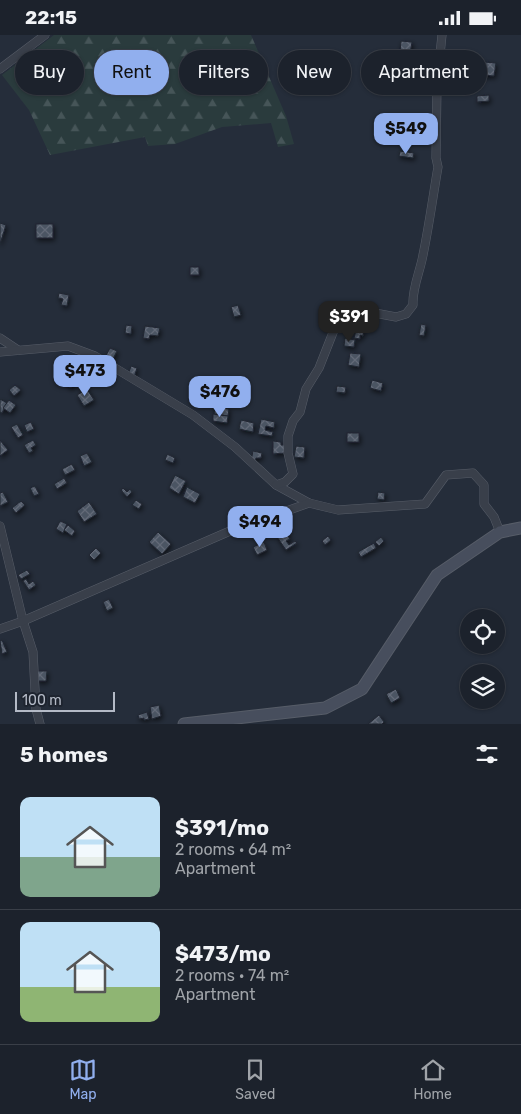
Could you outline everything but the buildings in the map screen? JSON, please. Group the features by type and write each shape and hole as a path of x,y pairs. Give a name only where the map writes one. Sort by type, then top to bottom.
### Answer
{"street":[{"path":"0,69 45,35"},
{"path":"276,485 286,482 293,474 288,453 288,436 293,421 300,412 306,389 319,368 334,331 350,316 359,311 396,317 406,314 414,305 413,293 420,272 429,227 438,167 436,159 437,84 442,35"},
{"path":"0,338 18,351"},
{"path":"0,352 68,346 95,356 193,415 235,447 276,485 309,503 338,510 425,504 446,475 473,473 484,485 484,504 494,517 500,532"},
{"path":"0,629 23,621 230,531 309,503"},
{"path":"0,526 2,545 33,652 36,709 40,724"},
{"path":"184,724 324,708 362,689 437,575 500,532 521,528"}],"green space":[{"path":"54,35 251,35 257,50 179,50 179,95 268,95 268,74 286,116 294,144 278,147 271,123 222,127 175,144 148,146 145,137 50,155 29,110 17,95 84,95 84,50 34,50"},
{"path":"15,65 15,92 2,75"}]}
